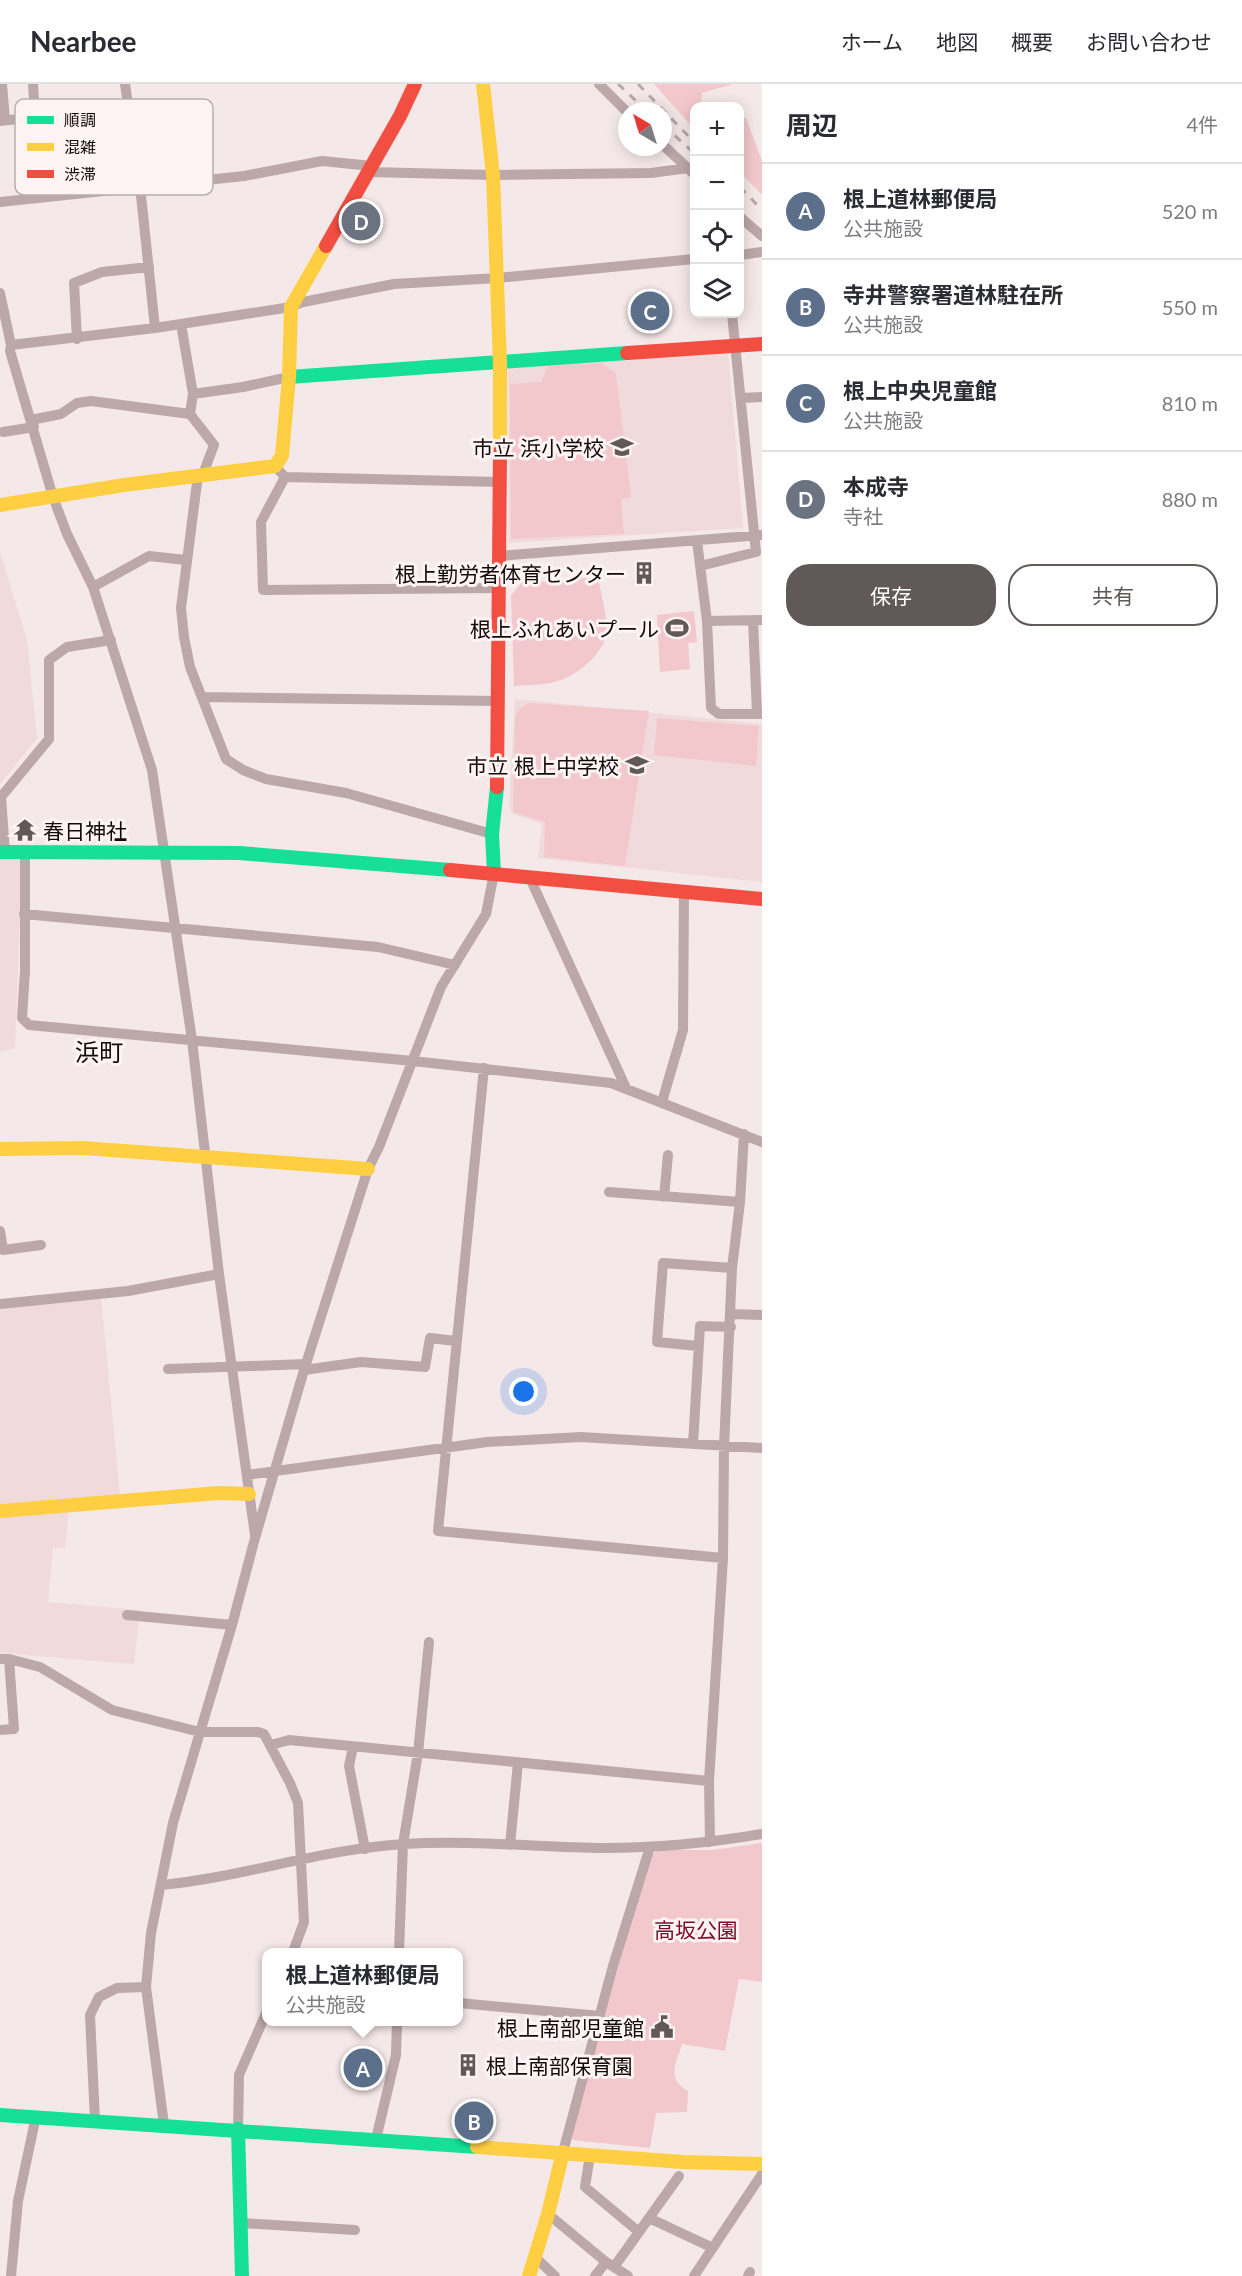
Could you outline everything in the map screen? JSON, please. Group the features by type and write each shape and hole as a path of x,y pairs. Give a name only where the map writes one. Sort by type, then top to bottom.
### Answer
{"street":[{"path":"2,84 2,121"},
{"path":"33,84 34,99"},
{"path":"125,84 128,99"},
{"path":"0,505 275,466 282,456 289,376 291,307 400,116 415,84"},
{"path":"164,2125 146,1987 150,1942 173,1824 305,1367 368,1169 441,987 486,914 494,873 492,834 498,782 500,363 493,175 483,84"},
{"path":"598,84 618,103"},
{"path":"672,153 690,170"},
{"path":"213,179 244,176 322,160 370,169 493,175 690,171"},
{"path":"0,202 61,195"},
{"path":"141,195 155,328"},
{"path":"744,220 762,236"},
{"path":"744,254 762,252"},
{"path":"7,349 291,307 303,302 394,284 498,278 690,260"},
{"path":"77,339 74,283 102,272 149,267"},
{"path":"0,293 7,349 53,496 67,534 93,587 152,770 192,1040 219,1274 255,1538"},
{"path":"700,566 756,552 758,535 732,318"},
{"path":"181,324 193,394 190,414"},
{"path":"193,394 243,387 289,376 762,344"},
{"path":"741,398 762,397"},
{"path":"3,432 61,414 77,403 91,401 190,414 214,445 200,475 186,560 181,608 184,637 190,667 226,759 243,770 266,779 346,793 492,834"},
{"path":"275,466 285,477 500,482"},
{"path":"285,477 261,522 264,590 499,588"},
{"path":"499,556 758,535"},
{"path":"697,541 707,621 711,708 719,714 759,714 757,620 707,621"},
{"path":"93,587 149,556 186,560"},
{"path":"111,640 67,647 49,660 49,739 1,797 3,852 25,854 239,853 529,876 762,899"},
{"path":"202,697 498,701"},
{"path":"25,854 25,971 22,1018 30,1025 484,1068 611,1083 762,1142"},
{"path":"529,876 626,1088"},
{"path":"662,1102 682,1030 684,892"},
{"path":"24,914 378,947 455,965"},
{"path":"484,1068 438,1531 723,1558"},
{"path":"710,1842 709,1781 723,1558 724,1447 732,1268 740,1202 744,1134"},
{"path":"0,1149 83,1148 368,1169"},
{"path":"664,1197 668,1155"},
{"path":"609,1192 740,1202"},
{"path":"0,1231 3,1250 41,1245"},
{"path":"698,1346 657,1342 663,1263 732,1268"},
{"path":"0,1304 128,1291 219,1274"},
{"path":"731,1314 762,1315"},
{"path":"693,1444 700,1326 731,1327"},
{"path":"168,1369 305,1367 362,1362 425,1367 430,1338 456,1341"},
{"path":"247,1475 487,1442 581,1437 762,1448"},
{"path":"0,1511 219,1493 249,1494"},
{"path":"127,1615 232,1625"},
{"path":"399,1948 404,1844 418,1753 429,1642"},
{"path":"0,1730 14,1729 4,1659 40,1667 112,1710 200,1732 258,1731 264,1734 297,1803 304,1922 295,1948"},
{"path":"271,1745 289,1740 709,1781"},
{"path":"353,1747 349,1766 364,1849"},
{"path":"510,1845 518,1763"},
{"path":"162,1885 191,1882 301,1860 404,1844 650,1847 710,1842 762,1834"},
{"path":"529,2276 548,2214 613,1966 650,1847"},
{"path":"94,2121 90,2015 99,1997 117,1988 146,1987"},
{"path":"463,2003 600,2016"},
{"path":"242,2276 238,2129 239,2075 262,2022"},
{"path":"376,2139 396,2055 397,2026"},
{"path":"0,2115 238,2129 684,2162 762,2164"},
{"path":"11,2276 18,2201 36,2116"},
{"path":"590,2155 585,2187 639,2232"},
{"path":"694,2276 762,2174"},
{"path":"595,2276 610,2265 639,2232 679,2176"},
{"path":"548,2214 610,2265 628,2276"},
{"path":"649,2218 713,2248"},
{"path":"240,2223 355,2230"},
{"path":"534,2256 555,2276"}],"shaded area":[{"name":"市立 浜小学校","path":"728,352 743,528 509,543 508,366"},
{"path":"0,552 27,640 37,739 0,784"},
{"name":"市立 根上中学校","path":"515,699 762,724 762,882 538,858 542,824 513,814 509,806"},
{"path":"0,855 14,855 22,862 15,1048 0,1052"},
{"path":"101,1297 120,1495 0,1504 0,1307"},
{"path":"69,1510 65,1548 53,1548 48,1602 140,1610 134,1664 0,1653 0,1517"}],"green space":[{"path":"654,84 733,84 702,93 701,102 690,102 690,124"},
{"path":"746,118 762,161 762,195 744,176 744,119"},
{"path":"601,363 616,373 631,497 621,499 624,534 511,539 510,384 541,382 548,366"},
{"path":"598,577 607,627 600,650 586,665 560,681 514,686 511,596 521,583"},
{"name":"根上ふれあいプール","path":"694,611 697,642 688,643 690,669 660,672 657,615"},
{"path":"529,703 649,711 625,866 544,857 545,822 513,812 515,719 518,710"},
{"path":"657,718 759,726 756,766 654,755"},
{"name":"高坂公園","path":"762,1843 762,1982 739,1979 725,2051 682,2044 674,2071 677,2081 688,2091 687,2112 656,2113 650,2148 572,2140 576,2116 649,1858 658,1850 713,1850"}],"railway":[{"path":"618,84 637,102"},
{"path":"638,84 690,138"},
{"path":"672,133 690,149"},
{"path":"744,191 762,210"}],"traffic: fast":[{"path":"289,377 627,353"},
{"path":"494,873 492,834 497,787"},
{"path":"0,852 239,853 450,870"},
{"path":"0,2115 477,2147"},
{"path":"238,2129 242,2276"}],"traffic: slow":[{"path":"483,84 493,175 500,363 500,452"},
{"path":"0,505 124,485 275,466 282,456 289,377 291,307 326,246"},
{"path":"0,1149 83,1148 368,1169"},
{"path":"0,1511 219,1493 249,1494"},
{"path":"477,2147 683,2162 762,2164"},
{"path":"529,2276 548,2214 563,2152"}],"traffic: jam":[{"path":"326,246 400,116 415,84"},
{"path":"627,353 762,344"},
{"path":"497,787 500,452"},
{"path":"450,870 762,899"}],"place":[{"name":"本成寺","path":"361,221"},
{"name":"根上中央児童館","path":"650,311"},
{"name":"市立 浜小学校","path":"622,447"},
{"name":"根上勤労者体育センター","path":"644,573"},
{"name":"根上ふれあいプール","path":"677,628"},
{"name":"市立 根上中学校","path":"637,765"},
{"name":"春日神社","path":"25,830"},
{"name":"根上南部児童館","path":"662,2027"},
{"name":"根上南部保育園","path":"468,2065"},
{"name":"根上道林郵便局","path":"363,2068"},
{"name":"寺井警察署道林駐在所","path":"474,2121"}],"district":[{"name":"浜町","path":"99,1051"}]}
